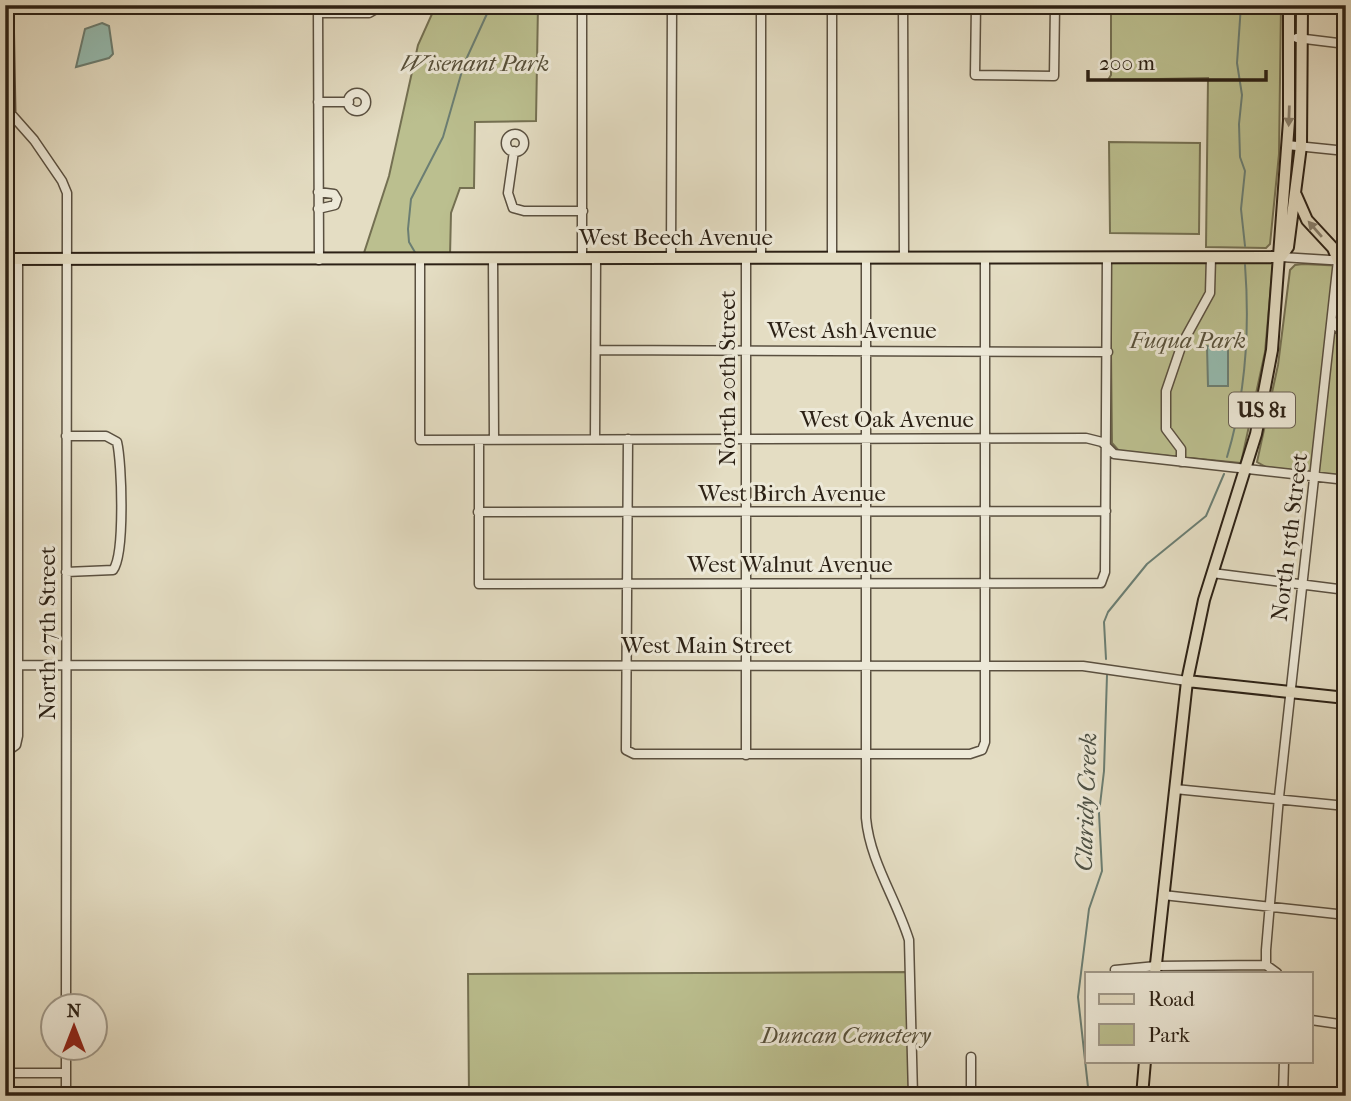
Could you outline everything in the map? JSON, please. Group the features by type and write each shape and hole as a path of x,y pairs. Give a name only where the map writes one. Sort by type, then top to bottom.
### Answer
{"main road":[{"name":"US 81","path":"1155,970 1187,681 1212,573 1247,469 1268,374 1287,145 1289,5"},
{"name":"US 81","path":"1279,253 1288,247 1301,146 1302,5"},
{"path":"1296,195 1307,220 1342,261"},
{"name":"West Beech Avenue","path":"5,259 1211,257 1279,253"},
{"name":"West Main Street","path":"1187,681 1346,698"},
{"path":"1142,1096 1145,1062"}],"street":[{"name":"North 27th Street","path":"9,5 10,114 34,140 65,185 66,992"},
{"path":"318,260 318,9 369,13 383,5"},
{"path":"582,5 582,258"},
{"path":"671,258 672,5"},
{"path":"761,5 761,258"},
{"path":"832,5 832,258"},
{"path":"903,5 904,258"},
{"path":"976,5 975,75 1054,76 1055,5"},
{"path":"1289,38 1346,44"},
{"path":"318,102 349,102"},
{"path":"1287,145 1346,151"},
{"path":"514,151 508,190 513,208 524,211 583,211"},
{"path":"318,192 334,194 337,199 335,205 318,209"},
{"name":"West Beech Avenue","path":"1279,253 1342,261"},
{"path":"1107,257 1107,511"},
{"path":"1181,462 1181,449 1166,429 1166,391 1182,344 1210,293 1211,257"},
{"path":"493,258 494,439"},
{"path":"595,439 596,258"},
{"name":"North 20th Street","path":"746,258 746,755"},
{"path":"866,258 867,835 877,864 902,917 911,966 913,1096"},
{"path":"628,439 626,750 634,754 866,755 971,754 982,750 985,742 986,666 985,258"},
{"path":"5,753 16,745 18,736 18,259"},
{"name":"West Oak Avenue","path":"420,259 420,439 1086,438 1102,442 1114,454 1346,480"},
{"name":"North 15th Street","path":"1266,965 1279,797 1301,586 1342,261"},
{"path":"1334,323 1346,338"},
{"name":"West Ash Avenue","path":"596,350 745,348 1108,352"},
{"path":"66,436 106,436 117,442 119,481 119,559 115,567 108,571 66,572"},
{"path":"478,512 479,440"},
{"name":"West Birch Avenue","path":"478,512 1107,511"},
{"name":"West Walnut Avenue","path":"478,512 479,584 746,584 1101,583 1105,572 1107,511"},
{"path":"1212,573 1346,590"},
{"name":"West Main Street","path":"18,665 1083,666 1187,681"},
{"path":"1175,789 1279,797 1346,806"},
{"path":"1163,895 1346,915"},
{"path":"1115,970 1266,965 1276,972"},
{"path":"1312,1020 1346,1025"},
{"path":"971,1057 971,1096"},
{"path":"66,1062 66,1096"},
{"path":"1283,1096 1284,1062"},
{"path":"5,1073 66,1073"}],"green space":[{"name":"Wisenant Park","path":"436,5 538,5 536,121 475,122 474,188 460,188 451,213 450,256 363,256 389,176 418,45"},
{"path":"1111,5 1281,5 1279,154 1270,244 1266,248 1206,247 1208,78 1108,80 1111,75"},
{"path":"1109,142 1200,143 1199,234 1110,233"},
{"name":"Fuqua Park","path":"1110,262 1273,263 1265,352 1241,463 1119,451 1112,443"},
{"name":"Fuqua Park","path":"1295,265 1346,266 1346,476 1266,467 1257,462 1278,365 1290,270"},
{"name":"Duncan Cemetery","path":"909,972 910,1096 469,1096 468,974"}],"water":[{"path":"102,23 109,26 113,54 109,58 76,67 85,29"},
{"path":"1207,346 1228,346 1228,386 1208,386"}],"waterway":[{"path":"416,254 409,242 411,199 443,137 464,64 491,5"},
{"name":"Claridy Creek","path":"1241,5 1237,63 1242,95 1239,124 1240,157 1245,171 1241,209 1245,246"},
{"name":"Claridy Creek","path":"1227,457 1239,410 1245,362 1245,265"},
{"name":"Claridy Creek","path":"1106,659 1104,622 1108,612 1147,564 1206,516 1224,474"},
{"name":"Claridy Creek","path":"1085,1060 1078,997 1089,909 1102,871 1099,813 1104,771 1107,675"},
{"name":"Claridy Creek","path":"1085,1062 1089,1096"}]}
